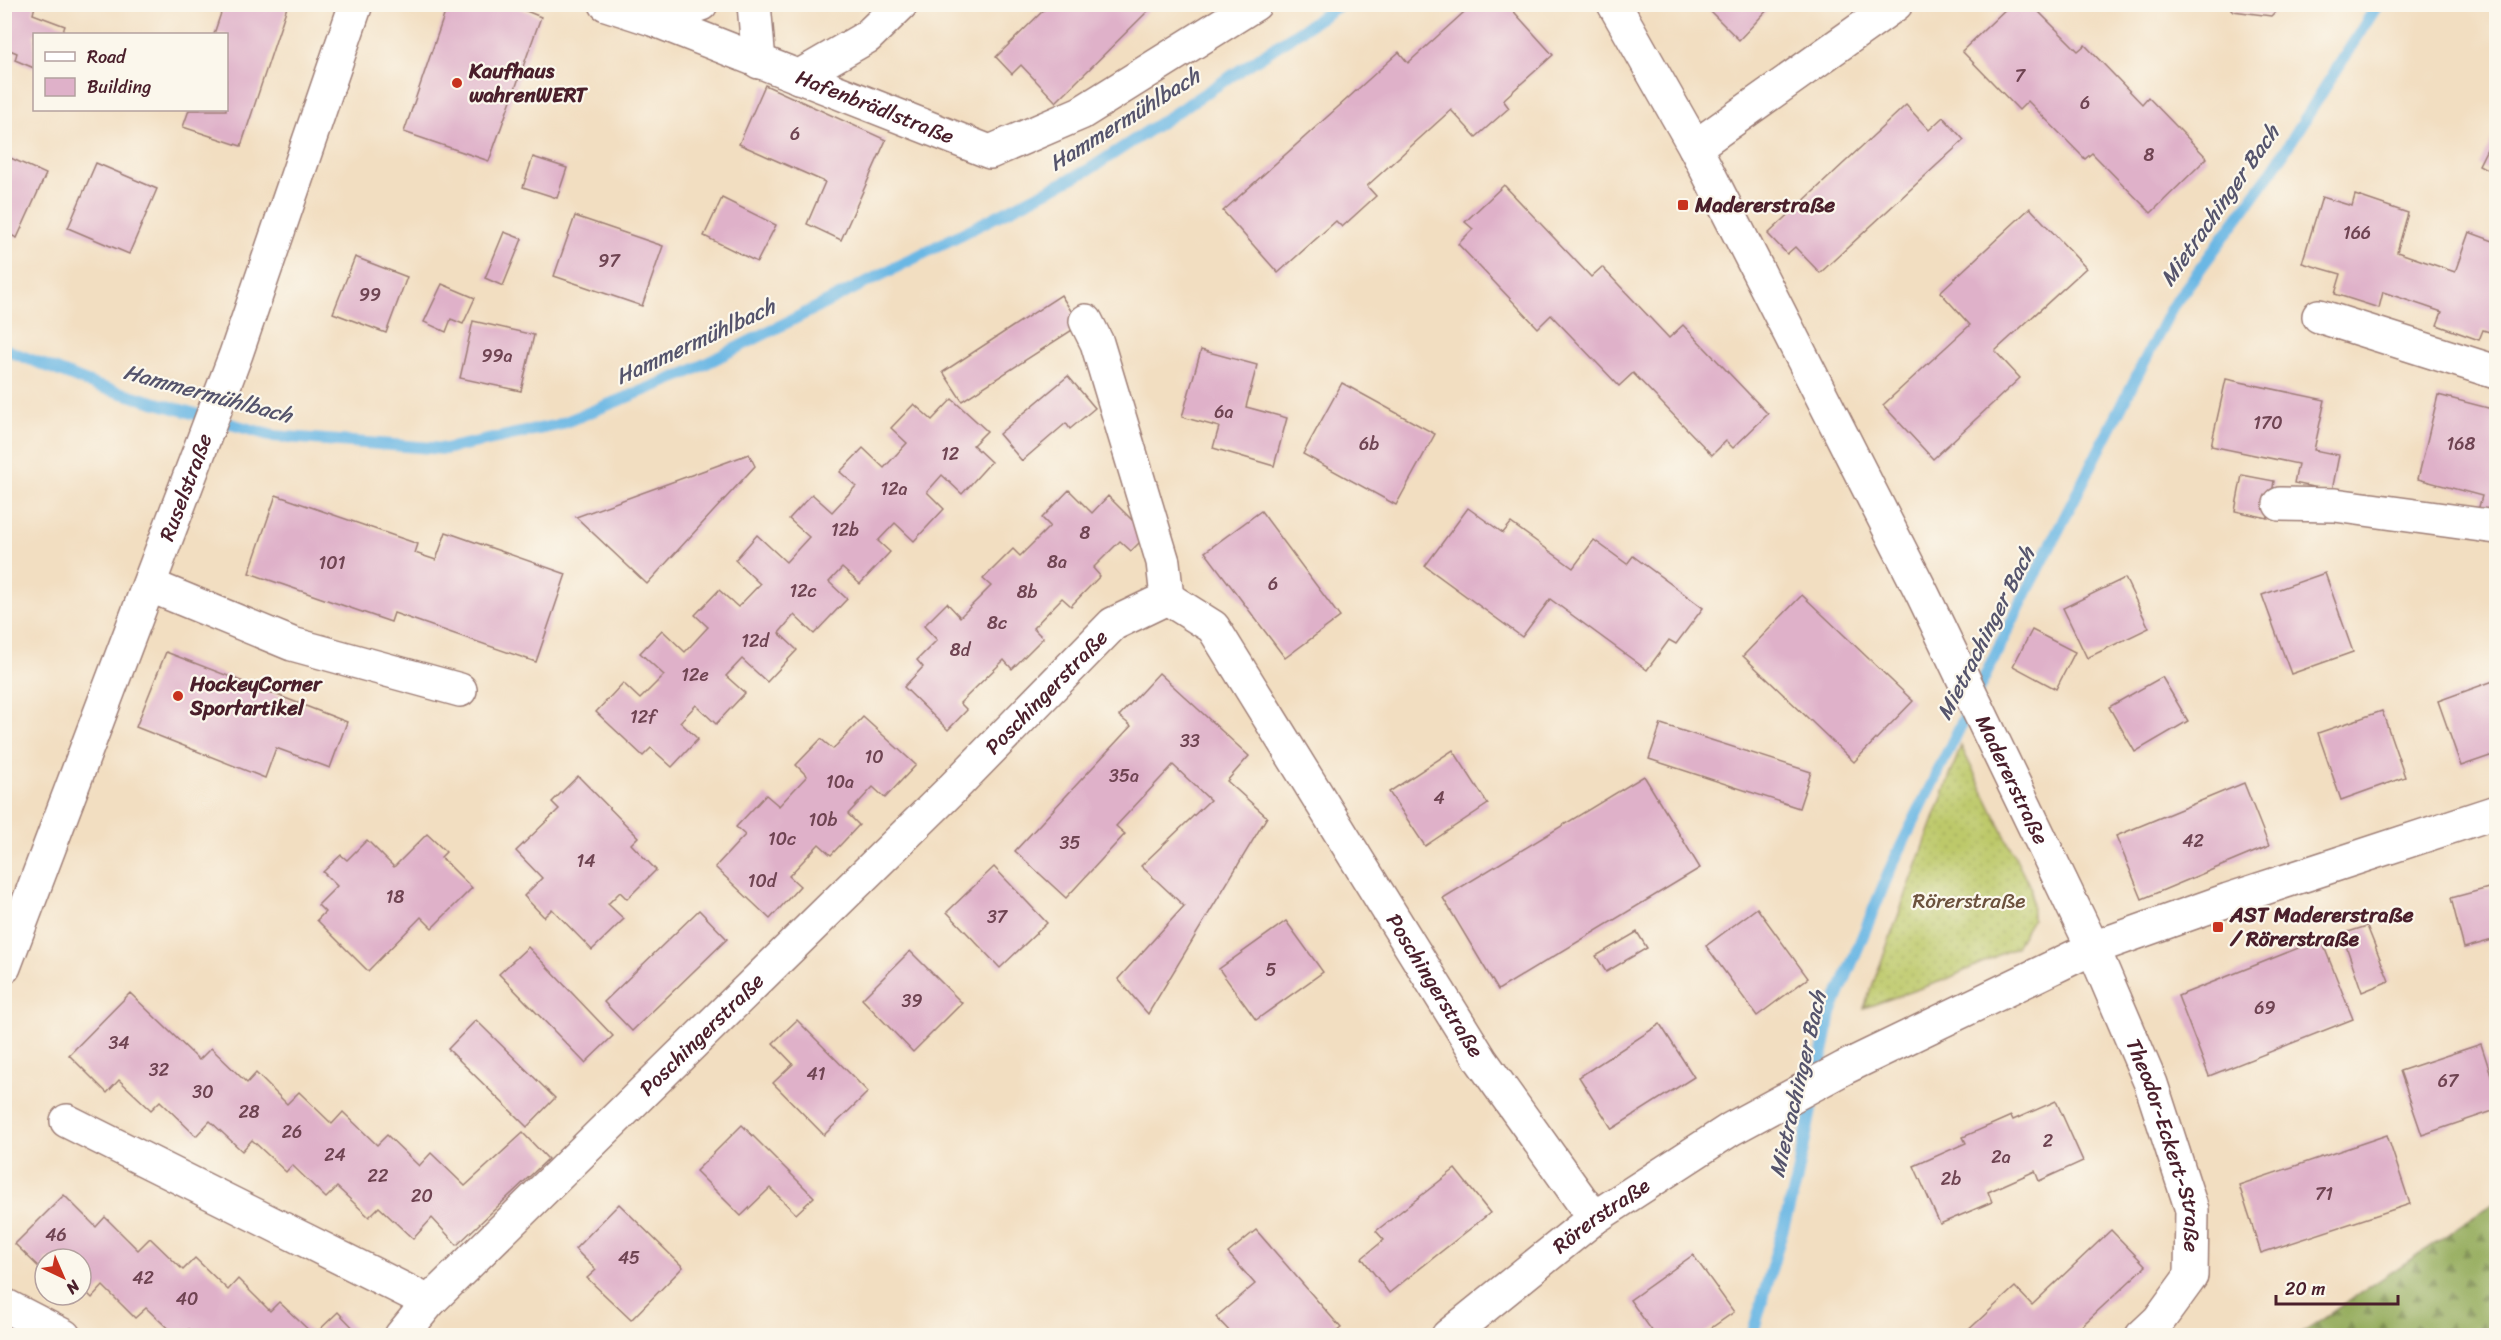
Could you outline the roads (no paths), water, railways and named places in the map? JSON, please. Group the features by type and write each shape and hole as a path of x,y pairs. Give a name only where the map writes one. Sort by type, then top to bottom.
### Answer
{"street":[{"name":"Ruselstraße","path":"4,967 236,354 356,4"},
{"name":"Hafenbrädlstraße","path":"606,4 655,20 990,152 1081,113 1255,4"},
{"path":"655,20 701,4"},
{"path":"754,4 759,62"},
{"path":"798,77 867,37 901,4"},
{"name":"Madererstraße","path":"1614,4 1695,147 1963,678 2093,948"},
{"path":"1695,147 1896,4"},
{"path":"2319,316 2496,372"},
{"path":"1086,321 1097,343 1163,562 1167,598"},
{"path":"2280,504 2335,505 2496,527"},
{"path":"149,585 292,644 460,690"},
{"name":"Poschingerstraße","path":"401,1335 429,1302 950,792 1113,624 1167,598 1214,627 1481,1060 1594,1218"},
{"name":"Rörerstraße","path":"1448,1335 1594,1218 1731,1129 1844,1068 2093,948 2228,900 2496,812"},
{"name":"Theodor-Eckert-Straße","path":"2093,948 2151,1084 2192,1210 2191,1276 2159,1320 2142,1335"},
{"path":"67,1121 429,1302"},
{"path":"4,1305 64,1335"}],"waterway":[{"name":"Hammermühlbach","path":"4,349 97,386 273,436 445,449 558,425 689,372 1090,169 1341,4"},
{"name":"Mietrachinger Bach","path":"1752,1336 1796,1183 1831,1013 1892,865 2017,611 2172,307 2272,171 2378,4"}],"place":[{"name":"Kaufhaus wahrenWERT","path":"457,83"},
{"name":"Madererstraße","path":"1683,205"},
{"name":"HockeyCorner Sportartikel","path":"178,696"},
{"name":"AST Madererstraße / Rörerstraße","path":"2218,927"}]}
